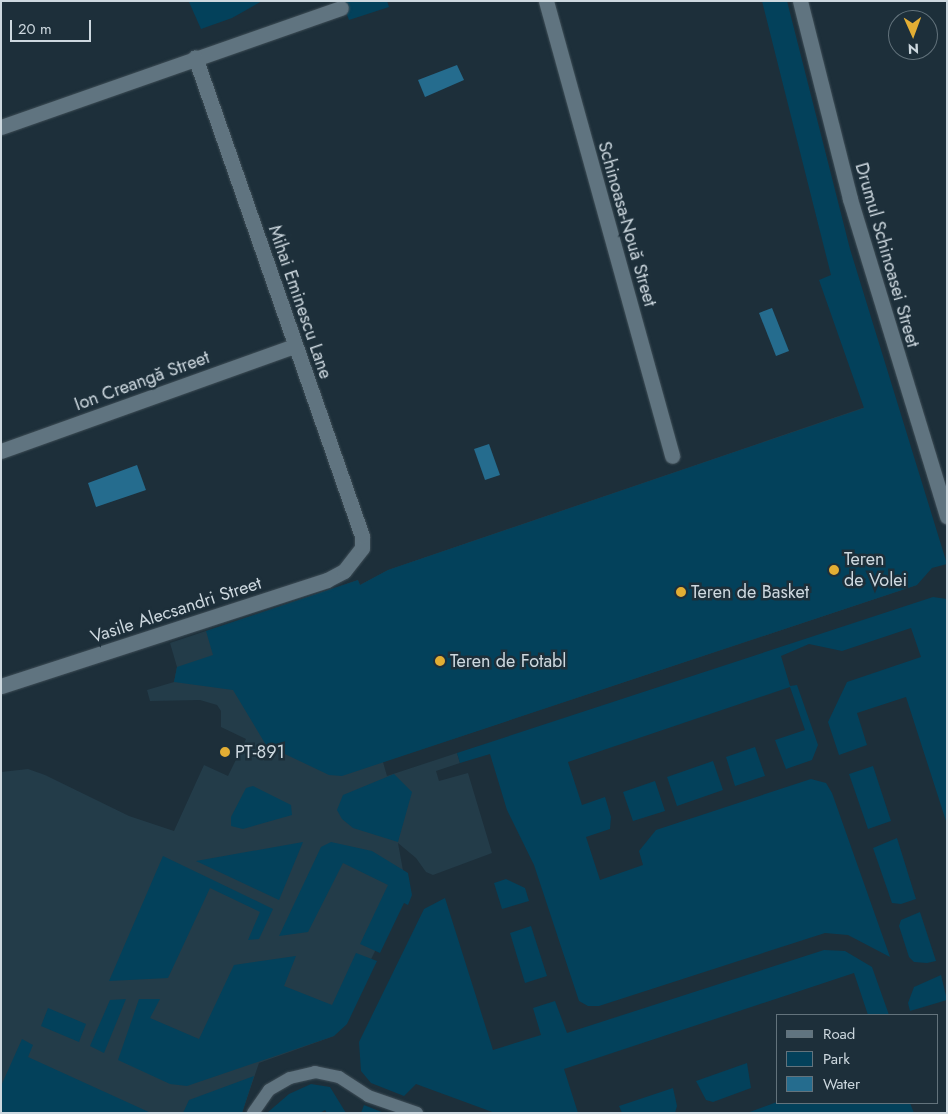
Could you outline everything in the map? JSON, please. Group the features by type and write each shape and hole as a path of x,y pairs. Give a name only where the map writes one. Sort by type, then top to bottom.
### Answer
{"street":[{"name":"Schinoasa-Nouă Street","path":"546,1 672,456"},
{"name":"Drumul Schinoasei Street","path":"800,1 850,199 947,517"},
{"path":"1,127 195,57 340,8"},
{"name":"Mihai Eminescu Lane","path":"195,57 362,536 356,558"},
{"name":"Ion Creangă Street","path":"1,451 295,346"},
{"name":"Vasile Alecsandri Street","path":"1,686 327,580 344,571 356,558"}],"lane":[{"path":"253,1113 269,1090 290,1078 315,1072 339,1077 368,1096 416,1113"}],"shaded area":[{"path":"883,401 917,585 383,762 387,776 457,753 460,763 436,771 439,781 468,773 492,853 433,875 426,872 416,858 398,843 406,887 334,1036 259,1063 242,1113 1,1113 1,772 28,769 45,775 129,816 174,831 204,765 228,776 246,739 221,727 221,711 217,705 200,700 150,701 147,690 174,682 177,667 170,643 358,580 360,585 388,570"}],"green space":[{"path":"262,1 232,18 201,29 189,2"},
{"path":"342,1 387,1 389,7 349,20"},
{"path":"762,1 787,1 850,249 947,564 932,568 917,585 342,776 329,775 266,745 233,690 174,682 177,667 213,655 206,631 358,580 360,585 388,570 864,408 819,280 831,275"},
{"path":"933,597 947,599 947,824 906,697 857,713 867,745 839,755 828,722 847,682 921,657 911,628 842,651 809,644 781,656 790,686 797,685 818,745 812,760 786,769 775,740 805,730 790,687 568,762 582,805 605,797 611,817 610,829 586,837 600,880 643,865 639,851 656,830 811,779 826,783 832,793 890,957 848,935 825,933 599,1006 588,1006 579,1001 534,865 507,810 490,754 460,763 457,753"},
{"path":"755,747 765,776 735,786 726,757"},
{"path":"713,761 723,790 677,806 667,777"},
{"path":"873,766 891,821 868,829 849,774"},
{"path":"394,774 412,792 398,842 353,828 342,819 337,810 343,795"},
{"path":"655,781 665,811 633,821 623,792"},
{"path":"253,786 291,805 292,815 243,829 231,826 231,817 246,788"},
{"path":"897,838 916,899 901,904 892,903 873,848"},
{"path":"303,842 279,900 196,861"},
{"path":"331,842 372,851 408,873 412,895 408,905 404,903 380,953 360,944 388,885 343,863 308,932 279,936 321,847"},
{"path":"163,856 273,909 259,939 248,940 260,912 210,888 168,978 109,981"},
{"path":"506,879 525,888 529,901 502,909 494,883"},
{"path":"445,898 493,1050 541,1035 533,1008 555,1001 567,1033 824,950 845,951 872,967 889,1014 868,1014 854,973 564,1069 578,1113 495,1113 416,1084 404,1096 371,1083 361,1071 359,1042 424,909"},
{"path":"920,912 936,961 927,963 914,962 909,957 899,926 901,920"},
{"path":"531,926 547,976 525,983 510,933"},
{"path":"356,953 377,961 347,1024 334,1036 187,1086 170,1084 118,1060 139,999 160,999 150,1018 199,1039 234,965 296,956 284,986 332,1005"},
{"path":"941,975 947,1000 910,1011 908,1003 914,987"},
{"path":"126,999 104,1053 90,1046 110,1000"},
{"path":"48,1008 86,1024 79,1042 41,1026"},
{"path":"22,1039 33,1045 28,1057 151,1113 1,1113 1,1086"},
{"path":"747,1063 751,1088 713,1102 706,1100 696,1081"},
{"path":"254,1076 242,1113 183,1113 189,1100"},
{"path":"311,1084 330,1087 346,1113 327,1113 325,1110 320,1113 267,1113 289,1094"},
{"path":"673,1088 677,1106 675,1113 622,1113 619,1106"},
{"path":"776,1102 776,1104 910,1104 914,1113 747,1113"},
{"path":"364,1105 384,1113 361,1113"}],"water":[{"path":"457,65 464,80 425,97 418,80"},
{"path":"772,308 789,351 776,356 759,313"},
{"path":"489,444 500,475 485,480 474,449"},
{"path":"137,465 146,490 96,507 88,483"}],"place":[{"name":"Teren de Volei","path":"834,570"},
{"name":"Teren de Basket","path":"681,592"},
{"name":"Teren de Fotabl","path":"440,661"},
{"name":"PT-891","path":"225,752"}]}
